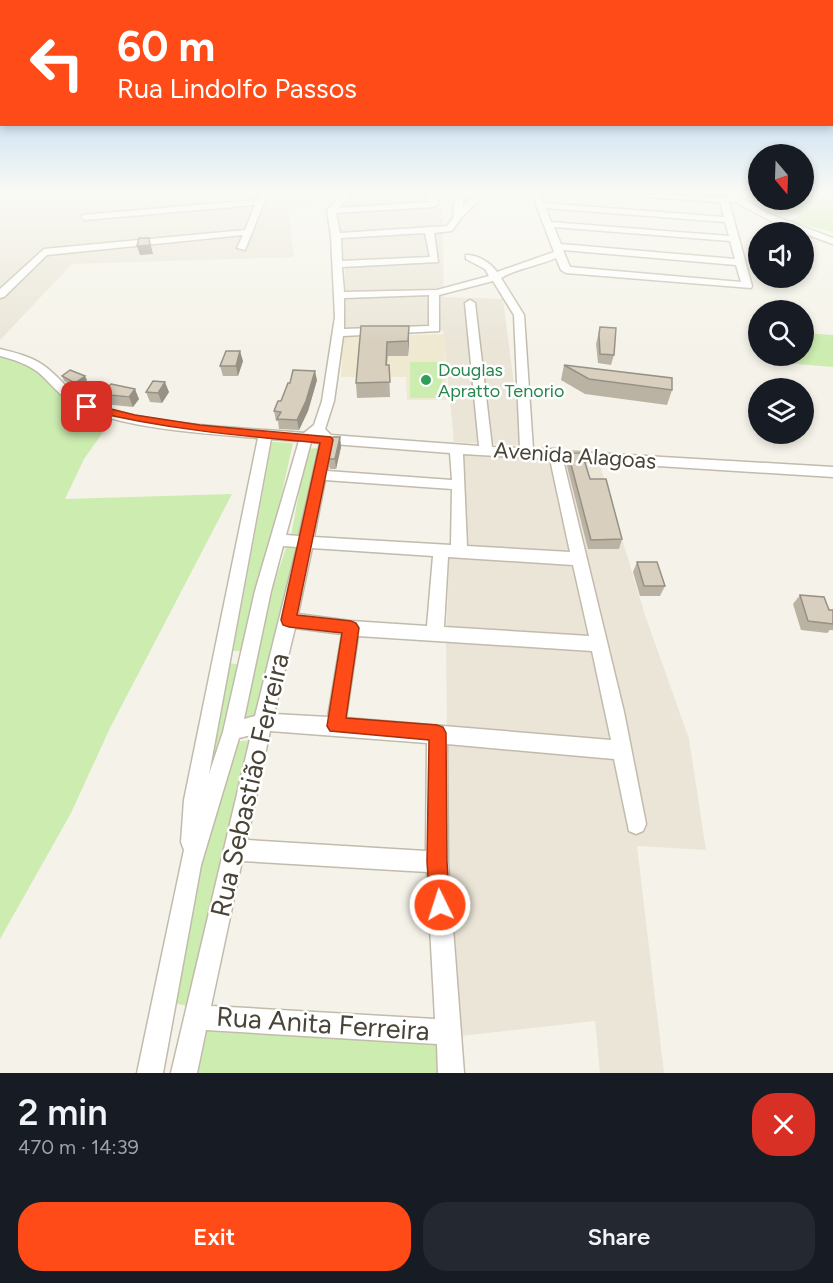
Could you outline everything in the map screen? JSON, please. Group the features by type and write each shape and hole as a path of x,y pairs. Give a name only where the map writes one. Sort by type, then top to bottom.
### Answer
{"street":[{"path":"0,295 44,252 124,244"},
{"path":"242,248 243,244"},
{"name":"Rua Sebastião Ferreira","path":"189,865 232,732 263,591 278,540 328,401 338,333 337,244"},
{"path":"338,264 435,260 432,244"},
{"path":"556,244 566,270 747,286 736,244"},
{"path":"634,244 642,277"},
{"path":"339,295 435,293 458,290 495,277 509,269 539,262 558,250 741,262"},
{"path":"469,257 489,267 519,315 527,452"},
{"path":"338,333 435,329 435,293"},
{"path":"470,303 486,449"},
{"name":"Avenida Alagoas","path":"0,352 21,358 41,369 68,395 87,407 135,419 200,429 265,435 314,436 456,449 555,453 833,472"},
{"name":"Rua Sebastião Ferreira","path":"150,1073 189,865 194,800 265,435"},
{"name":"Rua Sebastião Ferreira","path":"184,1073 263,722 289,620 320,475 314,436"},
{"path":"456,449 459,484 459,552"},
{"path":"555,453 600,644 636,824"},
{"path":"320,475 459,484"},
{"path":"278,540 580,559"},
{"path":"435,633 441,551"},
{"path":"289,620 351,628 600,644"},
{"path":"336,726 351,628"},
{"path":"221,657 248,656"},
{"path":"232,732 263,722 437,733 622,750"},
{"path":"437,733 437,862 451,1073"},
{"path":"236,850 437,862"},
{"name":"Rua Anita Ferreira","path":"196,1017 449,1032"}],"shaded area":[{"path":"0,244 292,244 294,257 72,264 0,340"},
{"path":"339,244 443,244 444,297 503,299 524,446 454,442 443,330 344,333 345,264 341,258"},
{"path":"444,334 447,400 407,400 406,377 341,377 343,337"},
{"path":"456,449 599,462 645,615 689,739 706,850 637,846 664,1073 600,1073 595,1021 460,1036 448,870 446,641 452,487"}],"green space":[{"path":"814,334 833,335 833,367 814,365"},
{"path":"0,356 18,360 37,372 69,404 113,418 84,459 65,499 232,494 110,728 71,813 0,939"},
{"name":"Douglas Apratto Tenorio","path":"410,362 441,362 443,398 410,398"},
{"path":"272,442 293,443 242,651 233,651"},
{"path":"319,448 304,536 291,536 307,449"},
{"path":"286,548 300,548 257,717 243,718 259,630"},
{"path":"229,663 240,665 213,772 205,771"},
{"path":"252,740 188,1006 168,1002 232,742"},
{"path":"197,1031 438,1044 441,1073 190,1073"}],"building":[{"path":"361,326 409,326 408,341 387,342 386,365 389,365 390,382 356,383"},
{"path":"600,327 616,328 614,355 600,354"},
{"path":"226,351 240,351 236,366 220,366"},
{"path":"564,365 672,378 672,390 589,379"},
{"path":"70,370 85,376 75,383 62,376"},
{"path":"293,370 315,371 306,401 297,420 277,419 281,412 274,411 290,383"},
{"path":"153,381 165,382 158,393 146,392"},
{"path":"111,384 135,389 129,397 100,394"},
{"path":"333,437 340,437 335,459 328,459"},
{"path":"568,453 582,453 590,479 606,479 622,539 591,540"},
{"path":"637,562 657,562 665,586 644,586"},
{"path":"800,595 824,597 829,610 833,610 833,624 808,621"}],"place":[{"name":"Douglas Apratto Tenorio","path":"426,380"}],"route":[{"path":"87,407 135,419 200,429 327,440 289,620 351,628 336,726 437,733 437,862 440,905"}]}
